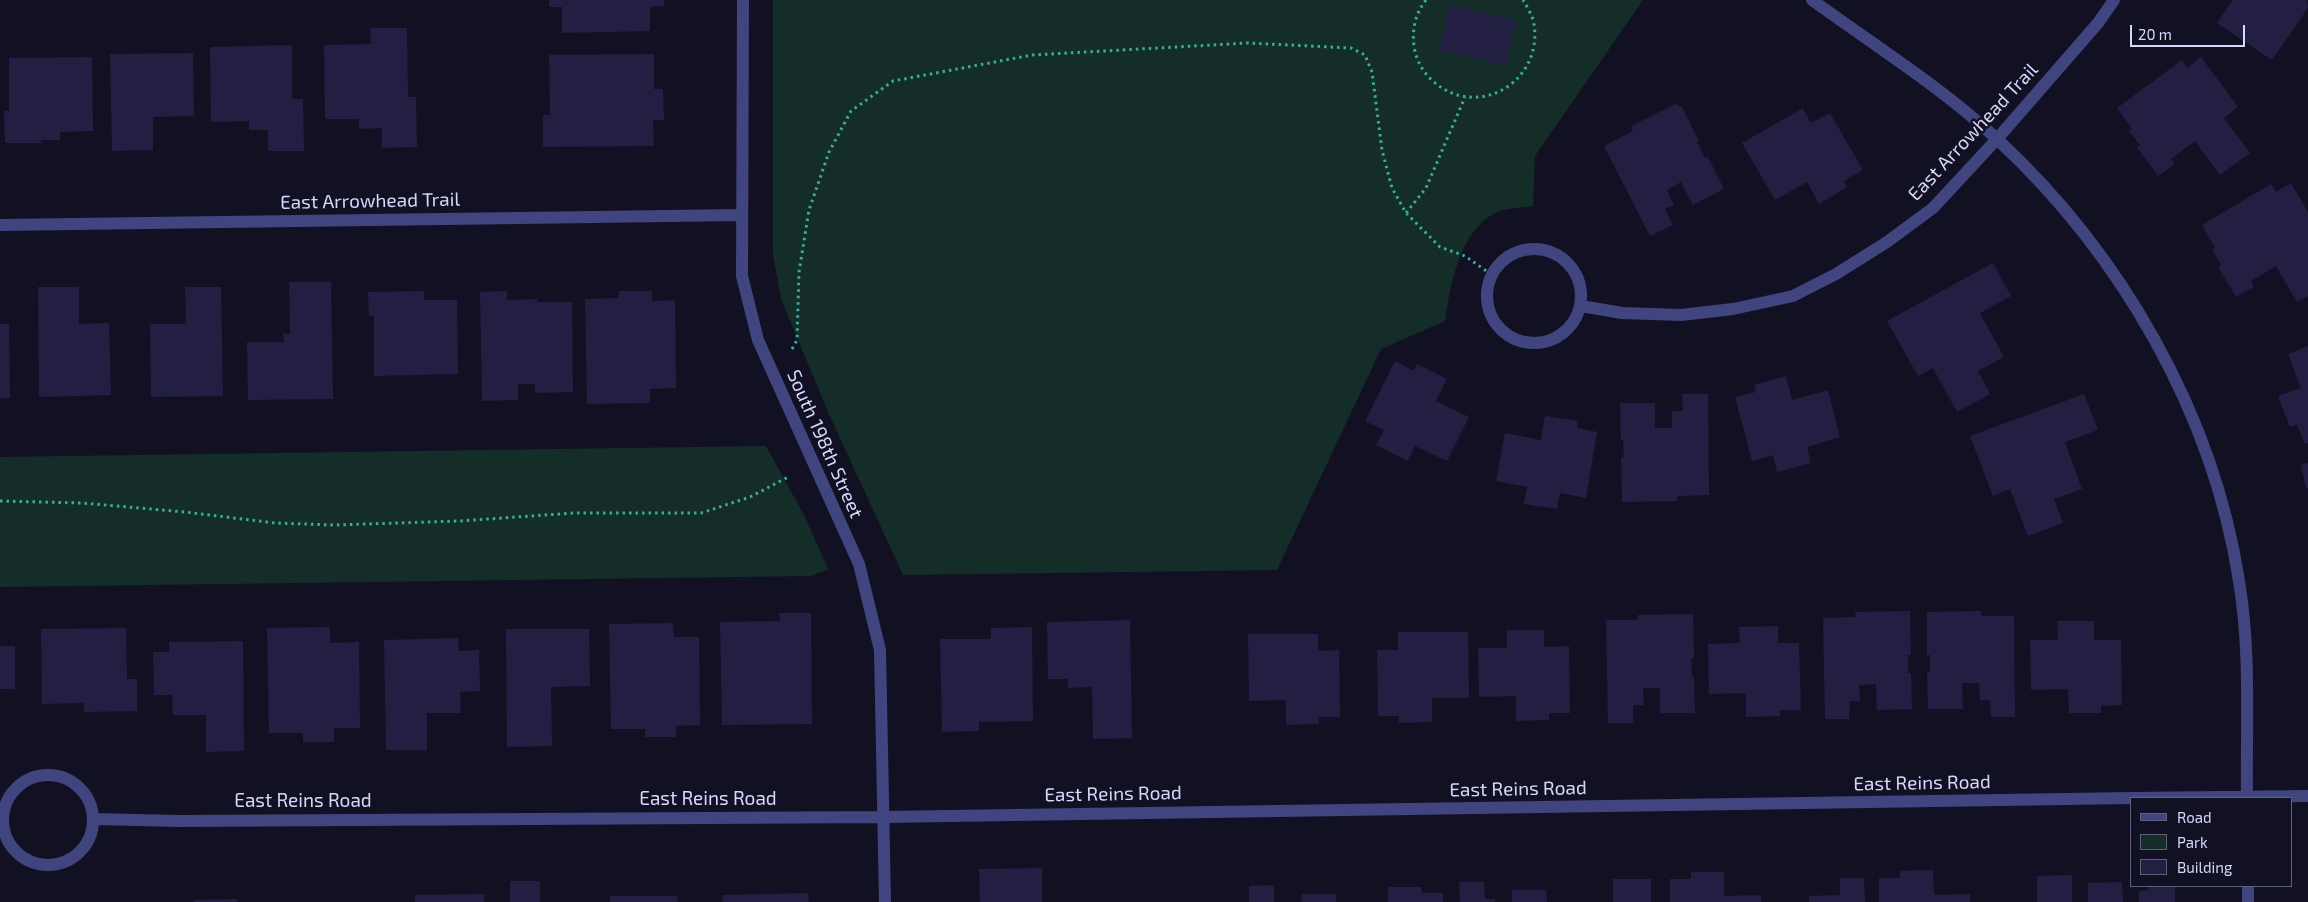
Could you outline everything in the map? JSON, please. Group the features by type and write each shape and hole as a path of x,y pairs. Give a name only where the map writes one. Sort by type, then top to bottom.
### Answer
{"street":[{"name":"South 198th Street","path":"743,0 742,276 758,340 859,564 880,650 885,902"},
{"path":"1812,0 1922,78 1997,139 2044,187 2085,235 2122,287 2156,342 2180,390 2207,458 2225,519 2239,581 2246,644 2247,797"},
{"name":"East Arrowhead Trail","path":"1580,306 1622,312 1680,315 1733,309 1793,296 1836,274 1887,242 1933,208 1997,139 2098,23 2114,0"},
{"name":"East Arrowhead Trail","path":"0,225 742,215"},
{"path":"1528,249 1543,249 1557,254 1569,264 1578,276 1582,291 1580,306 1575,320 1560,335 1540,342 1526,342 1512,337 1500,329 1492,317 1488,303 1488,289 1492,275 1501,262 1513,253 1528,249"},
{"path":"48,775 62,777 74,783 84,792 91,805 94,819 92,833 86,846 76,857 63,863 49,866 34,864 21,858 11,847 3,827 2,806 21,783 33,777 48,775"},
{"name":"East Reins Road","path":"2247,797 2308,796"},
{"name":"East Reins Road","path":"94,819 179,821 884,817 2130,798"},
{"path":"2248,887 2248,902"}],"path":[{"path":"1426,0 1418,9 1412,32 1415,55 1426,75 1443,90 1465,97 1488,96 1509,87 1526,70 1534,48 1534,23 1523,0"},
{"path":"775,378 797,340 799,272 809,210 829,152 851,111 893,81 1041,54 1248,43 1351,48 1365,55 1372,72 1382,150 1392,188 1406,213 1440,247 1465,256 1492,275"},
{"path":"1406,213 1426,188 1465,97"},
{"path":"0,501 82,503 185,512 275,524 335,525 459,521 574,513 701,513 750,497 813,463"}],"green space":[{"path":"773,0 1643,0 1535,156 1533,206 1499,211 1483,221 1473,232 1459,260 1450,291 1445,321 1381,349 1277,570 903,575 828,412 781,299 773,255"},
{"path":"766,446 805,517 828,569 812,576 0,587 0,457"}],"building":[{"path":"549,0 664,0 664,6 650,7 650,31 562,33 562,7 549,7"},
{"path":"2233,0 2307,0 2308,8 2272,60 2217,23"},
{"path":"1450,5 1516,20 1506,65 1439,50"},
{"path":"370,28 407,28 408,97 416,97 417,147 382,148 382,128 359,129 359,119 325,119 324,45 371,44"},
{"path":"292,45 292,99 303,99 304,151 268,151 268,130 249,130 249,121 211,122 210,47"},
{"path":"193,53 194,116 153,117 153,150 112,151 110,54"},
{"path":"654,54 654,89 663,89 664,120 653,120 654,146 543,147 543,115 550,115 549,55"},
{"path":"92,57 93,131 60,132 60,140 41,140 41,143 5,143 4,111 9,111 9,58"},
{"path":"2201,57 2238,107 2224,118 2250,153 2220,175 2195,141 2171,159 2175,164 2158,176 2137,147 2140,145 2129,131 2132,129 2117,108 2182,60 2187,68"},
{"path":"1675,104 1682,107 1699,141 1697,142 1705,158 1708,157 1724,189 1693,205 1681,182 1667,190 1674,205 1665,209 1673,225 1650,236 1604,146 1633,131 1631,126"},
{"path":"1803,108 1811,123 1830,113 1863,170 1844,181 1847,187 1819,204 1807,182 1775,200 1742,143"},
{"path":"2291,183 2308,212 2308,296 2297,302 2276,266 2251,281 2254,287 2236,297 2218,267 2221,265 2212,249 2215,248 2202,225 2271,184 2276,192"},
{"path":"1993,263 2011,296 1980,313 2004,357 1978,371 1990,394 1957,412 1933,368 1918,376 1887,321"},
{"path":"289,282 331,282 333,399 248,400 247,342 284,342 283,333 290,334"},
{"path":"38,287 79,287 79,324 109,323 111,395 39,397"},
{"path":"185,287 221,287 223,396 151,397 150,324 186,324"},
{"path":"424,291 424,300 457,300 458,374 374,376 374,316 369,316 368,292"},
{"path":"507,291 507,300 537,299 537,302 572,302 573,392 535,393 535,384 518,384 518,400 482,401 480,292"},
{"path":"619,291 652,291 652,301 675,300 676,388 650,389 650,403 587,404 585,299 619,298"},
{"path":"0,324 9,324 10,398 0,399"},
{"path":"2308,346 2308,443 2305,444 2297,425 2290,427 2278,396 2301,388 2288,354"},
{"path":"1395,361 1414,371 1417,364 1447,379 1436,401 1469,417 1447,461 1415,446 1408,461 1376,445 1384,430 1365,421"},
{"path":"1786,376 1792,400 1828,390 1840,437 1807,447 1811,463 1777,472 1773,455 1752,461 1735,397 1756,392 1754,385"},
{"path":"1682,394 1708,394 1709,495 1677,496 1677,501 1622,502 1621,457 1624,457 1623,440 1621,440 1620,403 1655,403 1655,428 1672,428 1672,411 1683,411"},
{"path":"2084,394 2098,430 2065,442 2082,489 2054,499 2063,523 2028,536 2010,489 1993,496 1970,436"},
{"path":"1545,416 1578,421 1577,428 1597,432 1586,498 1560,493 1557,509 1524,504 1527,487 1496,481 1505,433 1541,440"},
{"path":"2308,463 2308,488 2306,489 2301,465"},
{"path":"1910,611 1911,655 1908,655 1908,673 1911,673 1912,709 1877,710 1876,684 1859,685 1860,701 1850,701 1849,719 1825,719 1823,618 1856,617 1855,612"},
{"path":"1981,611 1981,616 2014,616 2015,717 1991,717 1990,700 1980,700 1979,683 1962,683 1963,709 1928,709 1927,673 1930,672 1930,655 1927,655 1927,612"},
{"path":"779,613 811,613 812,724 722,725 720,622 780,621"},
{"path":"1693,614 1694,658 1691,659 1692,677 1694,677 1695,713 1660,713 1660,688 1643,688 1644,705 1633,705 1633,723 1608,723 1606,620 1638,620 1638,615"},
{"path":"1130,620 1132,738 1093,739 1092,687 1068,688 1068,679 1048,679 1047,622"},
{"path":"2057,621 2094,621 2094,640 2121,640 2122,705 2101,706 2101,713 2069,713 2068,689 2031,690 2030,640 2058,640"},
{"path":"673,623 674,637 699,637 700,725 676,726 676,737 645,737 645,729 611,729 609,624"},
{"path":"1778,626 1778,643 1799,643 1801,710 1780,710 1780,716 1746,717 1746,693 1709,694 1708,644 1740,643 1739,627"},
{"path":"330,627 330,643 359,642 360,728 334,728 334,742 303,742 303,733 269,733 267,628"},
{"path":"1032,627 1033,721 979,722 979,731 942,732 940,639 991,639 991,628"},
{"path":"126,628 127,679 137,679 137,711 84,712 84,703 42,704 41,629"},
{"path":"506,629 589,629 590,686 551,687 552,746 507,747"},
{"path":"1507,630 1544,630 1544,647 1569,646 1570,713 1549,713 1549,720 1516,721 1516,696 1479,697 1478,648 1507,648"},
{"path":"1398,632 1468,632 1469,698 1432,698 1432,722 1399,723 1399,716 1378,716 1377,650 1398,650"},
{"path":"1248,634 1318,634 1318,651 1339,650 1340,717 1319,717 1319,724 1286,725 1286,700 1249,701"},
{"path":"458,638 459,651 479,650 480,691 460,692 461,713 427,713 427,750 386,750 384,640"},
{"path":"243,641 244,751 206,752 206,715 173,715 172,695 154,695 153,652 169,652 169,642"},
{"path":"0,646 15,646 15,689 0,689"},
{"path":"1042,868 1042,902 980,902 979,869"},
{"path":"1933,870 1934,895 1970,894 1970,902 1879,902 1879,878 1900,878 1900,871"},
{"path":"1691,872 1724,872 1724,896 1761,895 1761,902 1670,902 1670,879 1691,879"},
{"path":"2072,875 2072,902 2037,902 2037,876"},
{"path":"1840,878 1864,878 1865,902 1809,902 1809,896 1840,895"},
{"path":"1613,879 1651,879 1651,902 1613,902"},
{"path":"510,881 540,881 540,902 510,902"},
{"path":"1459,882 1484,882 1485,899 1495,899 1495,902 1460,902"},
{"path":"2122,882 2123,902 2088,902 2088,883"},
{"path":"1274,885 1274,902 1249,902 1249,886"},
{"path":"1388,887 1421,887 1422,893 1443,893 1443,902 1388,902"},
{"path":"2149,887 2175,887 2175,902 2139,902 2139,891 2149,890"},
{"path":"1512,890 1546,890 1547,902 1512,902"},
{"path":"808,893 809,902 723,902 722,895"},
{"path":"484,894 484,902 415,902 415,895"},
{"path":"1302,894 1336,894 1336,902 1301,902"},
{"path":"610,896 678,896 677,902 610,902"},
{"path":"237,899 237,902 194,902 194,900"}]}
